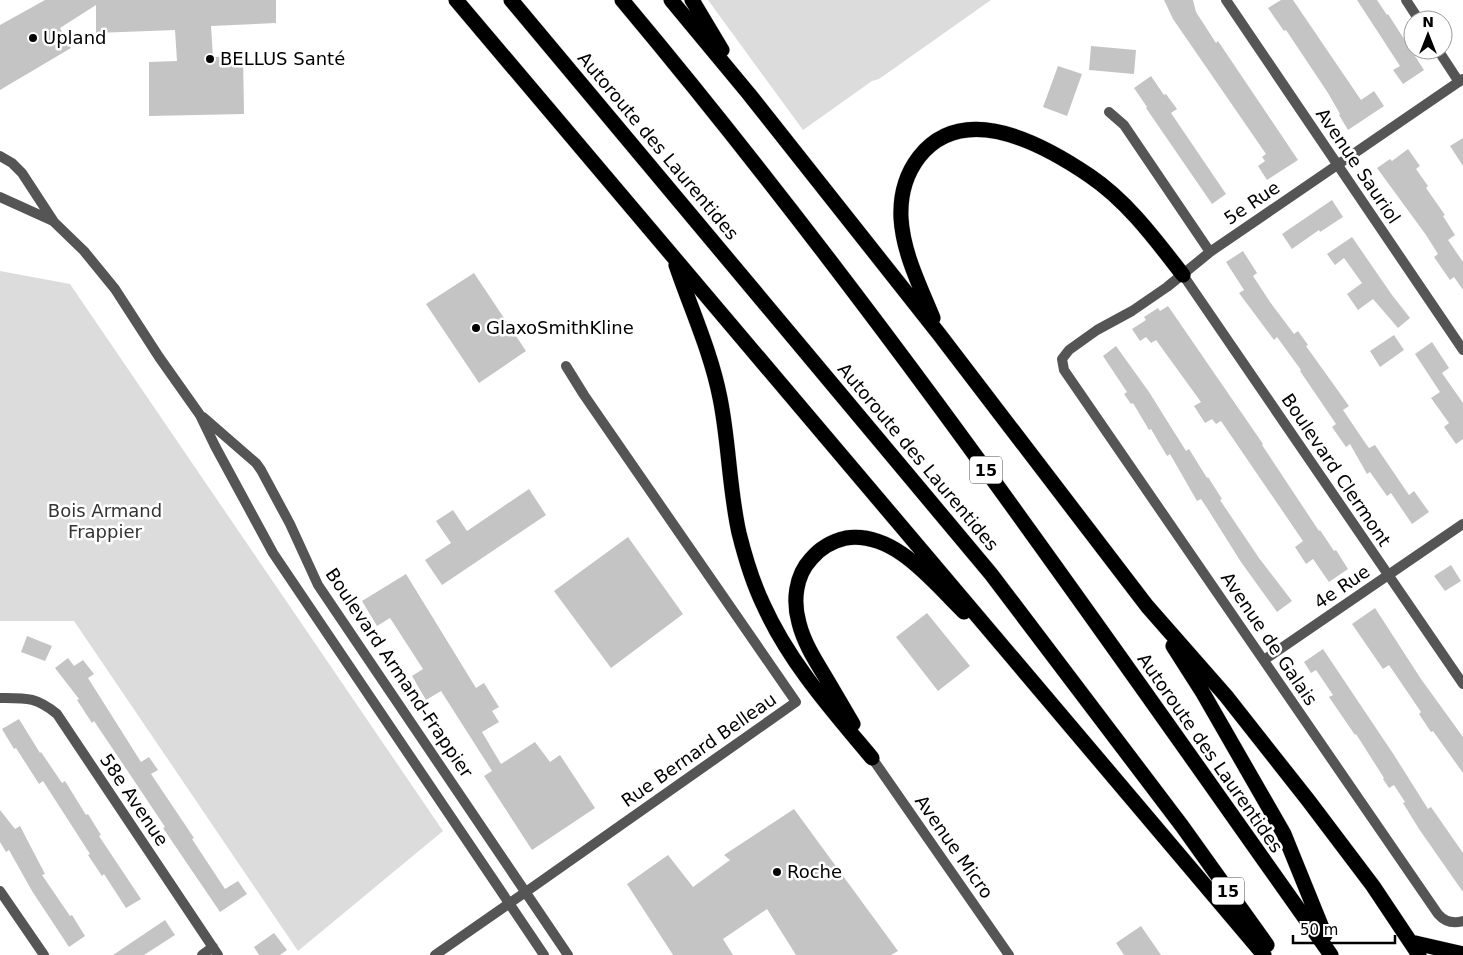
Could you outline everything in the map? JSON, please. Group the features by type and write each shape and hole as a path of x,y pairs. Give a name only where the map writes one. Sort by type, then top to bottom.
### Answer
{"highway":[{"path":"456,0 1264,955"},
{"name":"Autoroute des Laurentides","path":"511,0 991,574 1182,826 1274,955"},
{"name":"Autoroute des Laurentides","path":"622,0 747,153 913,370 1332,955"},
{"path":"670,0 749,94 940,334 1147,606 1218,687 1302,792 1353,858 1412,942 1419,955"},
{"path":"692,0 749,94"},
{"path":"940,334 907,250 902,222 902,202 908,175 924,152 941,138 962,130 986,129 1002,132 1044,149 1079,169 1126,206 1183,274"},
{"path":"673,255 702,335 716,381 723,416 739,532 746,561 757,590 773,626 813,688 872,758"},
{"path":"872,758 813,657 799,625 796,602 798,583 807,564 822,548 837,541 861,538 898,550 1018,664"},
{"path":"1147,606 1203,693 1284,834 1332,955"},
{"path":"1412,942 1463,954"}],"street":[{"name":"Avenue Sauriol","path":"1226,0 1463,350"},
{"path":"1446,60 1461,80"},
{"name":"5e Rue","path":"1063,357 1067,352 1098,330 1132,311 1210,252 1461,80"},
{"path":"1109,112 1124,125 1210,252"},
{"name":"Boulevard Armand-Frappier","path":"0,156 12,163 22,173 54,222 84,252 115,289 158,357 200,415 273,553 544,955"},
{"name":"Boulevard Armand-Frappier","path":"0,197 54,222"},
{"name":"Boulevard Clermont","path":"1183,274 1463,684"},
{"name":"Avenue de Galais","path":"1063,357 1064,370 1438,914 1448,922 1457,923 1463,921"},
{"name":"Rue Bernard Belleau","path":"435,955 796,702 584,395 566,366"},
{"name":"Boulevard Armand-Frappier","path":"200,415 256,463 261,470 290,524 318,585 568,955"},
{"name":"4e Rue","path":"1264,660 1463,524"},
{"name":"58e Avenue","path":"0,698 24,698 43,702 57,714 216,951"},
{"name":"Avenue Micro","path":"872,758 1008,955"},
{"path":"0,891 44,955"},
{"path":"202,955 216,951"}],"green space":[{"path":"708,0 991,0 803,130"},
{"name":"Bois Armand Frappier","path":"0,271 70,284 443,831 298,951 74,621 0,621"}],"building":[{"name":"BELLUS Santé","path":"45,0 276,0 276,23 211,26 213,57 243,56 244,114 149,116 149,62 177,61 175,30 96,33 96,5 60,28 71,48 0,90 0,25"},
{"path":"1164,0 1193,0 1196,12 1216,43 1218,41 1298,160 1267,180 1258,166 1265,161 1262,157 1266,154 1173,19"},
{"path":"1281,0 1293,0 1361,100 1374,91 1384,106 1348,130 1328,93 1286,30 1284,31 1268,8"},
{"path":"1357,0 1377,0 1403,37 1403,60 1418,60 1424,70 1403,84 1393,70 1400,66"},
{"path":"1091,46 1136,50 1134,74 1089,70"},
{"path":"1058,66 1082,74 1067,116 1043,107"},
{"path":"1151,76 1164,95 1166,94 1177,109 1171,113 1226,194 1212,204 1134,88"},
{"path":"1463,138 1463,166 1450,146"},
{"path":"1408,149 1420,166 1416,169 1428,186 1426,188 1445,215 1443,216 1455,235 1448,240 1463,262 1463,290 1454,277 1450,280 1434,257 1438,254 1426,235 1377,168 1390,159 1392,161"},
{"path":"1332,200 1343,217 1320,232 1319,230 1292,249 1282,234"},
{"path":"1352,237 1410,318 1398,328 1373,299 1358,310 1347,294 1362,283 1344,258 1335,265 1327,254"},
{"path":"1243,251 1257,273 1253,276 1270,302 1294,334 1298,331 1308,345 1306,346 1349,406 1343,410 1366,444 1369,448 1375,445 1409,495 1414,491 1429,512 1412,524 1391,493 1387,496 1370,472 1367,474 1350,444 1346,447 1332,427 1336,424 1301,370 1277,337 1274,340 1239,293 1244,290 1226,262"},
{"name":"GlaxoSmithKline","path":"474,273 526,351 479,383 426,304"},
{"path":"1168,306 1263,444 1319,531 1334,551 1336,550 1348,569 1329,582 1313,559 1306,564 1295,547 1303,541 1221,421 1216,424 1212,419 1205,423 1194,406 1201,402 1156,340 1151,343 1146,337 1140,341 1132,329 1146,320 1144,317 1158,308 1160,311"},
{"path":"1394,335 1404,350 1380,367 1370,351"},
{"path":"1432,342 1449,368 1442,373 1463,403 1463,439 1456,444 1444,427 1449,423 1431,398 1440,392 1415,354"},
{"path":"1116,346 1149,392 1186,451 1189,449 1208,477 1222,499 1220,500 1259,558 1292,601 1277,612 1241,562 1201,499 1197,501 1170,454 1167,456 1133,403 1131,404 1124,394 1127,392 1103,356"},
{"path":"529,489 546,515 442,585 425,560 451,543 436,521 453,510 467,531"},
{"path":"628,537 683,614 611,668 554,591"},
{"path":"1451,565 1461,581 1445,591 1434,576"},
{"path":"406,574 476,688 484,683 499,707 492,711 499,722 482,732 501,764 535,742 550,762 560,755 595,808 532,850 484,776 492,771 441,691 426,700 412,676 423,669 390,618 377,626 362,601"},
{"path":"1375,608 1421,679 1463,737 1463,773 1433,731 1431,732 1419,714 1421,712 1389,665 1383,669 1352,624"},
{"path":"927,613 970,666 938,691 896,637"},
{"path":"27,636 52,646 45,661 21,652"},
{"path":"1323,649 1428,809 1431,807 1463,853 1463,892 1419,829 1394,785 1389,788 1383,779 1356,734 1329,697 1333,695 1316,670 1311,673 1304,662"},
{"path":"68,658 74,666 83,660 94,674 88,678 141,762 149,757 158,770 151,774 194,838 192,839 225,889 238,881 247,894 220,912 94,721 92,723 77,700 79,699 55,668"},
{"path":"19,719 40,753 62,783 65,781 86,815 88,814 101,835 99,836 141,899 126,908 104,874 102,876 88,855 90,854 43,781 39,784 16,748 14,749 2,729"},
{"name":"Roche","path":"794,809 898,951 891,955 796,955 767,909 723,939 733,955 673,955 627,884 668,855 693,887 730,860 724,855"},
{"path":"0,810 15,829 20,826 45,874 42,875 85,936 69,947 32,891 9,850 6,852 0,842"},
{"path":"165,920 175,935 144,955 113,955"},
{"path":"1141,926 1161,955 1124,955 1116,943"},
{"path":"274,933 287,950 280,955 259,955 254,947"}],"place":[{"name":"Upland","path":"33,38"},
{"name":"BELLUS Santé","path":"210,59"},
{"name":"GlaxoSmithKline","path":"476,328"},
{"name":"Roche","path":"777,872"}]}
